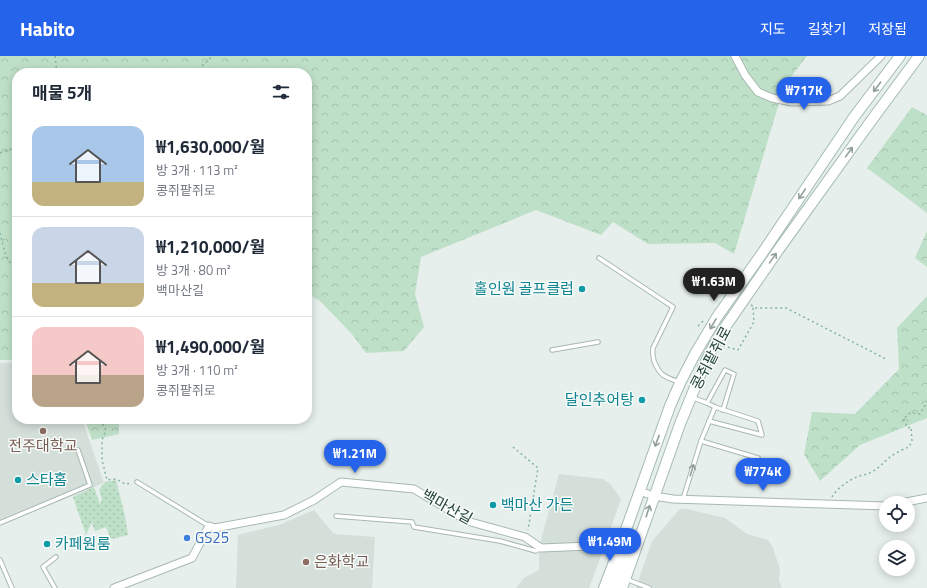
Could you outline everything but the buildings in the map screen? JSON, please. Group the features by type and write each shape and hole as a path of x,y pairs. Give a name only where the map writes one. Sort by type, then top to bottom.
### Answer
{"main road":[{"name":"콩쥐팥쥐로","path":"604,588 670,406 695,354 717,317 766,248 854,118 900,56"},
{"name":"콩쥐팥쥐로","path":"624,584 690,397 719,336 748,304 826,185 919,56"},
{"path":"612,588 626,549 623,537"}],"street":[{"path":"735,56 745,75 758,92 772,98 792,102 828,101 840,96 881,56"},
{"name":"백마산길","path":"209,526 215,528 284,515 314,500 341,482 414,489 467,521 527,538 542,548"},
{"path":"639,491 654,496 673,499 879,506"},
{"path":"915,500 927,498"},
{"path":"114,588 192,558 209,526"},
{"path":"542,548 590,546 618,552"}],"lane":[{"path":"599,258 673,308 660,332 652,354 658,370 665,376 680,383"},
{"path":"552,350 598,342"},
{"path":"707,403 725,370 734,374 723,410"},
{"path":"690,397 714,407 758,421 762,435 709,421"},
{"path":"683,499 701,441 714,407"},
{"path":"701,441 758,458"},
{"path":"0,523 90,485 78,450"},
{"path":"137,482 209,526"},
{"path":"336,516 412,522 414,528 500,541 536,551 542,548"},
{"path":"55,588 43,567 56,557"},
{"path":"0,560 12,588"},
{"path":"624,584 649,588"}],"path":[{"path":"55,56 56,68"},
{"path":"199,68 212,56"},
{"path":"0,153 12,149"},
{"path":"0,233 2,244 12,265"},
{"path":"715,344 738,350 754,322 748,304"},
{"path":"748,304 756,308 786,308 886,359"},
{"path":"830,504 830,500 835,492 857,477 872,472 880,467 890,457 909,447 912,441 911,427 908,428 903,419 910,413 920,414 927,402"},
{"path":"103,424 106,430 102,440 102,460 107,480 116,479 125,484 137,482"},
{"path":"513,447 538,468 527,538"}],"shaded area":[{"name":"전주대학교","path":"12,362 12,424 84,424 104,483 0,525 0,363"},
{"path":"559,474 603,479 610,484 621,499 589,588 516,588 524,578 539,570 539,547"},
{"path":"680,509 687,509 725,518 747,534 768,540 773,548 780,569 779,580 782,588 636,588 652,541"},
{"name":"은화학교","path":"314,510 334,534 375,537 372,588 236,588 238,535 279,525"}],"green space":[{"path":"0,56 807,56 784,86 734,254 715,243 648,244 613,222 601,235 536,210 421,257 415,294 424,327 404,351 366,353 351,333 320,301 312,296 312,68 12,68 12,360 0,360"},
{"path":"912,107 927,115 927,213 867,168"},
{"path":"927,231 927,267 915,258"},
{"path":"927,296 927,418 860,445 820,481 804,454 812,412 855,414 899,369 897,328"},
{"path":"87,424 119,424 119,434 92,440"},
{"path":"116,480 128,535 112,539 110,538 106,527 95,531 92,524 94,518 86,535 73,497 94,487 100,504 102,500 99,490 105,482"}],"place":[{"name":"홀인원 골프클럽","path":"582,289"},
{"name":"달인추어탕","path":"642,400"},
{"name":"전주대학교","path":"43,431"},
{"name":"스타홈","path":"18,480"},
{"name":"백마산 가든","path":"493,505"},
{"name":"GS25","path":"187,538"},
{"name":"카페원룸","path":"47,544"},
{"name":"은화학교","path":"306,562"}]}
